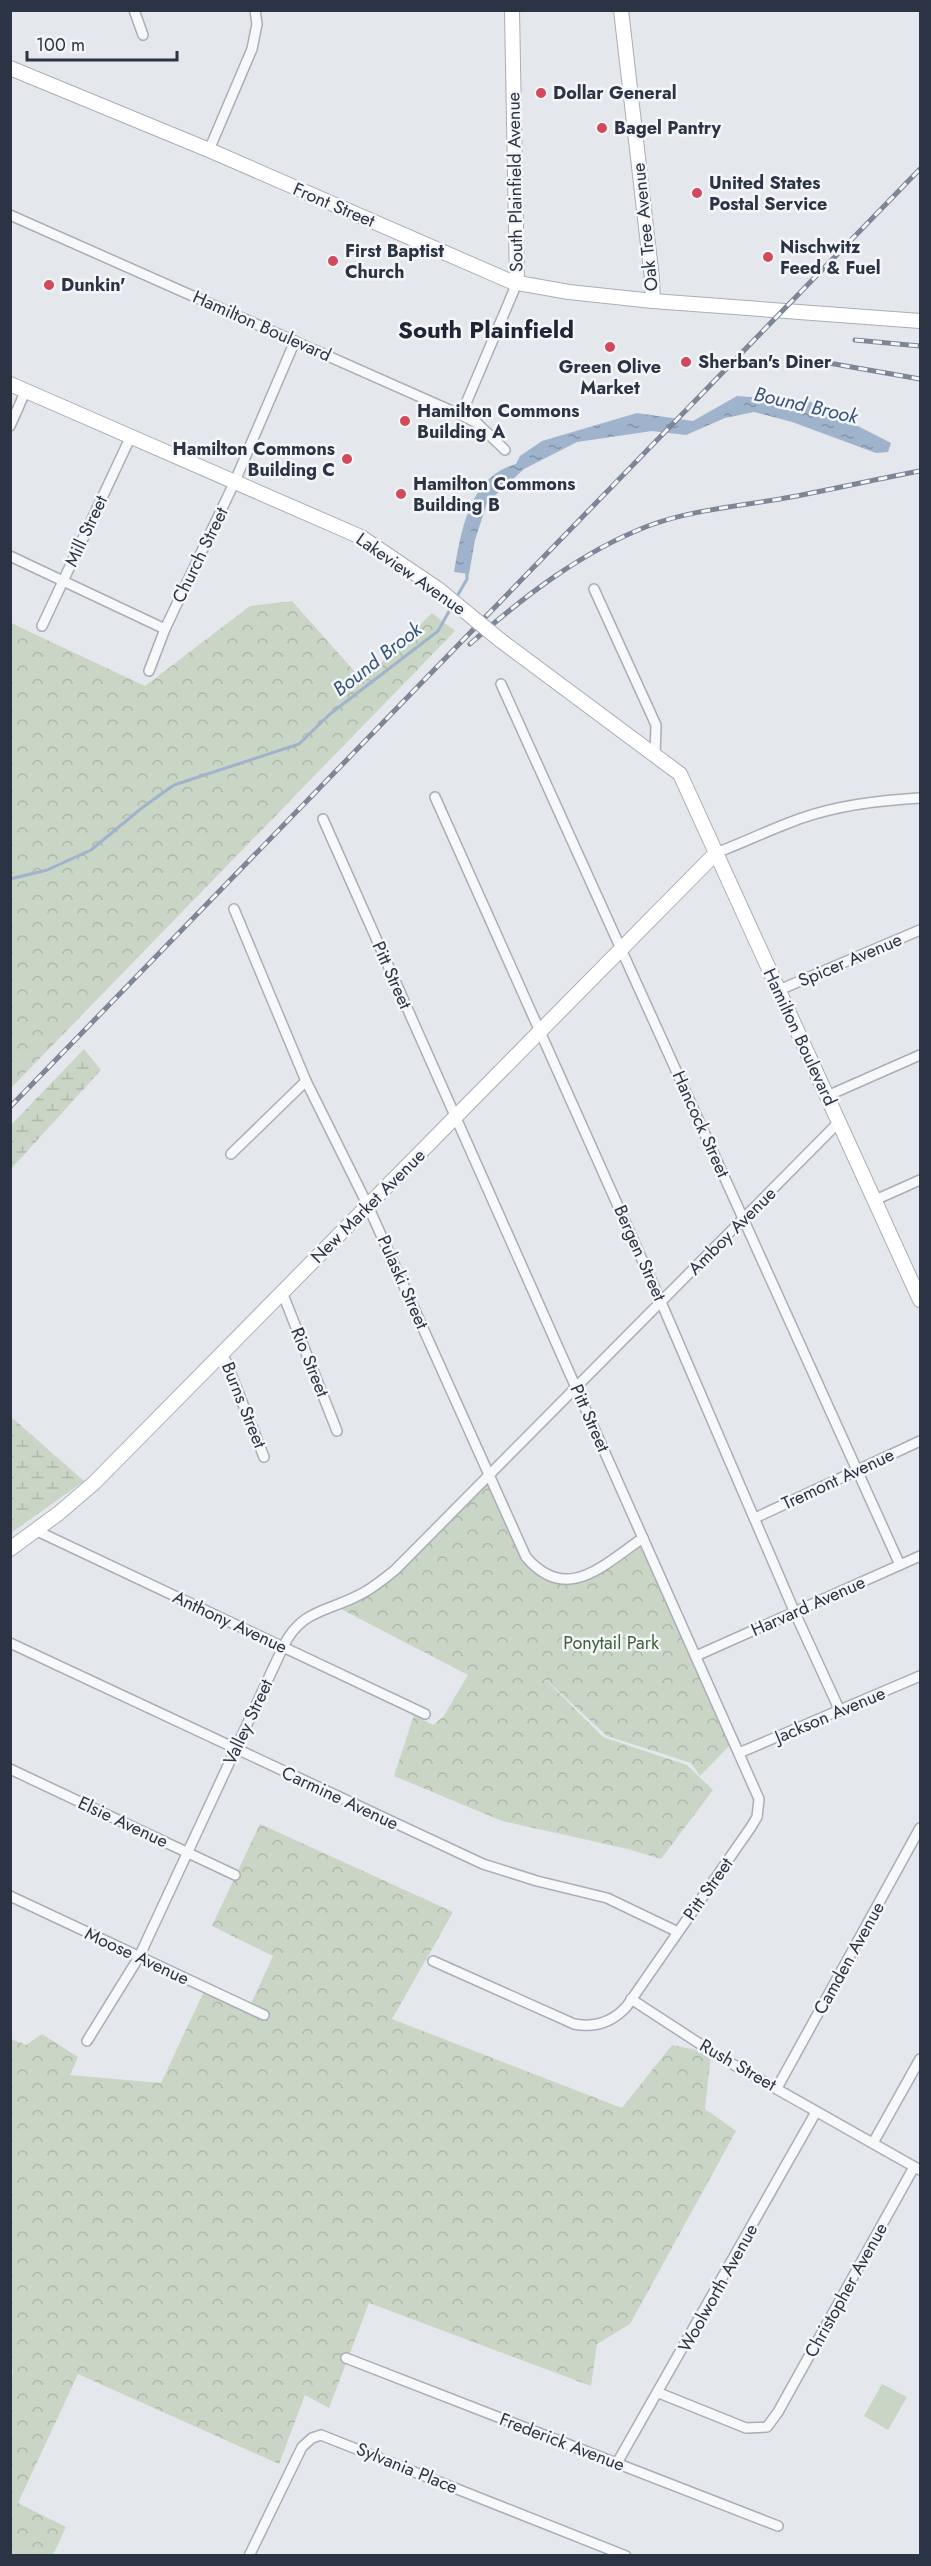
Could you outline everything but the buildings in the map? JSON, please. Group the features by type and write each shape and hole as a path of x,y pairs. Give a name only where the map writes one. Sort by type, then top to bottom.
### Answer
{"main road":[{"name":"South Plainfield Avenue","path":"512,10 517,283"},
{"name":"Oak Tree Avenue","path":"621,10 653,301"},
{"name":"Front Street","path":"10,68 209,150 490,274 517,283 582,294 653,301 921,321"},
{"name":"Lakeview Avenue","path":"10,384 361,537 438,589 500,640 680,774"},
{"name":"Hamilton Boulevard","path":"680,774 921,1300"},
{"name":"New Market Avenue","path":"10,1549 94,1483 716,854"}],"street":[{"path":"134,10 143,35"},
{"path":"209,150 252,49 257,24 255,10"},
{"name":"Hamilton Boulevard","path":"10,215 461,415 477,423 505,450"},
{"name":"South Plainfield Avenue","path":"461,415 517,283"},
{"name":"Church Street","path":"149,671 165,628 235,481 295,341"},
{"path":"10,426 26,390"},
{"name":"Mill Street","path":"42,626 131,435"},
{"path":"10,556 165,628"},
{"path":"594,589 656,725 655,756"},
{"name":"Hancock Street","path":"501,684 900,1565"},
{"name":"Bergen Street","path":"435,797 661,1302 795,1613 840,1711"},
{"path":"716,854 793,821 823,812 892,800 921,798"},
{"name":"Pitt Street","path":"323,819 759,1799 757,1817 631,1999"},
{"name":"Pulaski Street","path":"234,909 306,1081 368,1206 526,1557 543,1574 563,1580 574,1580 593,1573 643,1538"},
{"name":"Spicer Avenue","path":"779,990 921,930"},
{"path":"827,1096 921,1055"},
{"path":"231,1154 306,1081"},
{"name":"Amboy Avenue","path":"421,1544 839,1122"},
{"path":"875,1200 921,1180"},
{"name":"Rio Street","path":"282,1292 337,1431"},
{"name":"Burns Street","path":"223,1354 264,1457"},
{"name":"Tremont Avenue","path":"755,1518 921,1441"},
{"name":"Anthony Avenue","path":"35,1530 425,1714"},
{"name":"Valley Street","path":"87,2040 139,1957 283,1647 294,1628 312,1613 362,1594 385,1579 421,1544"},
{"name":"Harvard Avenue","path":"696,1656 921,1556"},
{"name":"Carmine Avenue","path":"10,1643 483,1864 537,1881 607,1898 678,1932"},
{"name":"Jackson Avenue","path":"739,1753 921,1676"},
{"name":"Elsie Avenue","path":"10,1769 235,1875"},
{"name":"Camden Avenue","path":"777,2088 921,1828"},
{"name":"Moose Avenue","path":"10,1896 264,2015"},
{"path":"433,1961 569,2022 584,2025 604,2023 612,2019 631,1999"},
{"name":"Rush Street","path":"631,1999 720,2057 917,2169"},
{"path":"873,2144 921,2059"},
{"name":"Woolworth Avenue","path":"617,2463 816,2112"},
{"name":"Christopher Avenue","path":"659,2392 746,2428 767,2427 778,2412 917,2169"},
{"name":"Frederick Avenue","path":"346,2358 778,2526"},
{"name":"Sylvania Place","path":"249,2556 302,2447 312,2438 321,2435 626,2556"}],"green space":[{"path":"292,601 363,681 432,613 455,631 11,1088 11,623 145,686 250,606"},
{"path":"84,1049 101,1070 11,1169 11,1125"},
{"path":"10,1416 84,1481 11,1533 10,1533"},
{"name":"Ponytail Park","path":"489,1476 533,1566 578,1579 639,1535 734,1741 700,1776 691,1763 607,1736 541,1675 603,1737 687,1765 713,1790 661,1859 628,1849 502,1821 394,1776 414,1715 433,1725 443,1717 468,1675 337,1607 412,1555"},
{"path":"260,1824 453,1912 392,2019 622,2108 672,2045 711,2053 705,2109 736,2131 630,2324 597,2344 591,2386 369,2303 329,2408 305,2395 279,2464 78,2374 18,2503 66,2527 53,2555 11,2556 10,2387 13,2371 11,2367 11,2039 26,2045 42,2034 78,2057 70,2075 161,2083 206,1987 249,2008 273,1956 212,1926"},
{"path":"882,2384 907,2397 888,2430 864,2416"}],"water":[{"path":"737,396 809,401 891,443 888,452 876,453 792,422 754,412 725,418 686,435 652,431 577,442 524,469 487,503 475,540 469,574 454,572 464,523 478,493 487,481 500,471 516,464 520,456 542,441 637,413 693,421"}],"waterway":[{"name":"Bound Brook","path":"456,598 467,579 467,571"},
{"name":"Bound Brook","path":"10,879 47,870 91,850 174,785 299,744 330,714 438,631 452,606"}],"railway":[{"path":"10,1107 920,169"},
{"path":"855,340 920,346"},
{"path":"823,362 920,379"},
{"path":"470,644 511,609 576,562 648,526 701,512 791,497 920,471"}],"place":[{"name":"Dollar General","path":"541,93"},
{"name":"Bagel Pantry","path":"602,128"},
{"name":"United States Postal Service","path":"697,193"},
{"name":"Nischwitz Feed & Fuel","path":"768,257"},
{"name":"First Baptist Church","path":"333,261"},
{"name":"Dunkin'","path":"49,285"},
{"name":"Green Olive Market","path":"610,347"},
{"name":"Sherban's Diner","path":"686,362"},
{"name":"Hamilton Commons Building A","path":"405,421"},
{"name":"Hamilton Commons Building C","path":"347,459"},
{"name":"Hamilton Commons Building B","path":"401,494"}],"district":[{"name":"South Plainfield","path":"486,330"}]}
